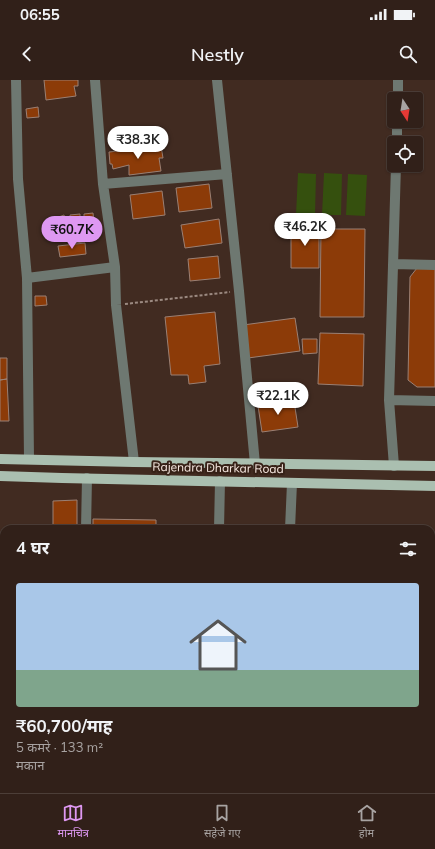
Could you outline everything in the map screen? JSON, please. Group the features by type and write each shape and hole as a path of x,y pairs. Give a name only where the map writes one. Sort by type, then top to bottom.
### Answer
{"main road":[{"name":"Rajendra Dharkar Road","path":"0,459 435,466"},
{"name":"Rajendra Dharkar Road","path":"0,476 435,486"}],"street":[{"path":"16,80 18,179 27,278 29,459"},
{"path":"95,80 103,184 115,267 116,304 134,462"},
{"path":"217,80 255,464"},
{"path":"398,80 398,92"},
{"path":"394,466 389,400 396,172"},
{"path":"103,184 227,174"},
{"path":"393,264 435,265"},
{"path":"27,278 115,267"},
{"path":"389,400 435,401"},
{"path":"86,525 87,478"},
{"path":"219,525 220,481"},
{"path":"290,525 292,483"}],"path":[{"path":"116,304 239,291"}],"green space":[{"path":"298,173 316,174 315,215 296,215"},
{"path":"324,173 342,174 341,215 322,215"},
{"path":"348,174 367,175 365,216 346,215"}],"building":[{"path":"44,80 78,80 78,86 74,86 76,96 46,100"},
{"path":"38,107 39,117 27,118 26,109"},
{"path":"161,146 163,158 159,158 161,171 129,175 129,165 113,169 112,164 110,164 109,152"},
{"path":"209,184 212,208 179,212 176,188"},
{"path":"162,191 165,215 133,219 130,195"},
{"path":"93,213 95,232 88,233 89,241 76,243 75,238 62,239 62,236 58,236 58,222 56,218 64,215 66,221 70,221 70,215 80,214 80,220 84,219 84,214"},
{"path":"219,219 222,243 185,248 181,225"},
{"path":"319,226 319,268 291,268 291,227"},
{"path":"321,229 365,229 364,317 320,317"},
{"path":"85,243 86,254 60,257 58,246"},
{"path":"218,256 220,278 190,281 188,259"},
{"path":"417,268 435,268 435,387 417,387 408,380 410,277"},
{"path":"35,296 46,296 47,305 35,306"},
{"path":"215,312 220,364 204,366 206,382 189,384 188,375 171,375 165,317"},
{"path":"295,318 300,351 248,358 243,325"},
{"path":"320,333 364,334 363,386 318,384"},
{"path":"302,339 317,339 317,353 303,354"},
{"path":"0,358 7,358 7,379 0,380"},
{"path":"7,379 9,421 0,421 0,380"},
{"path":"294,401 298,427 262,432 258,406"},
{"path":"77,500 77,525 53,525 53,501"},
{"path":"93,519 156,520 156,525 93,525"}]}
